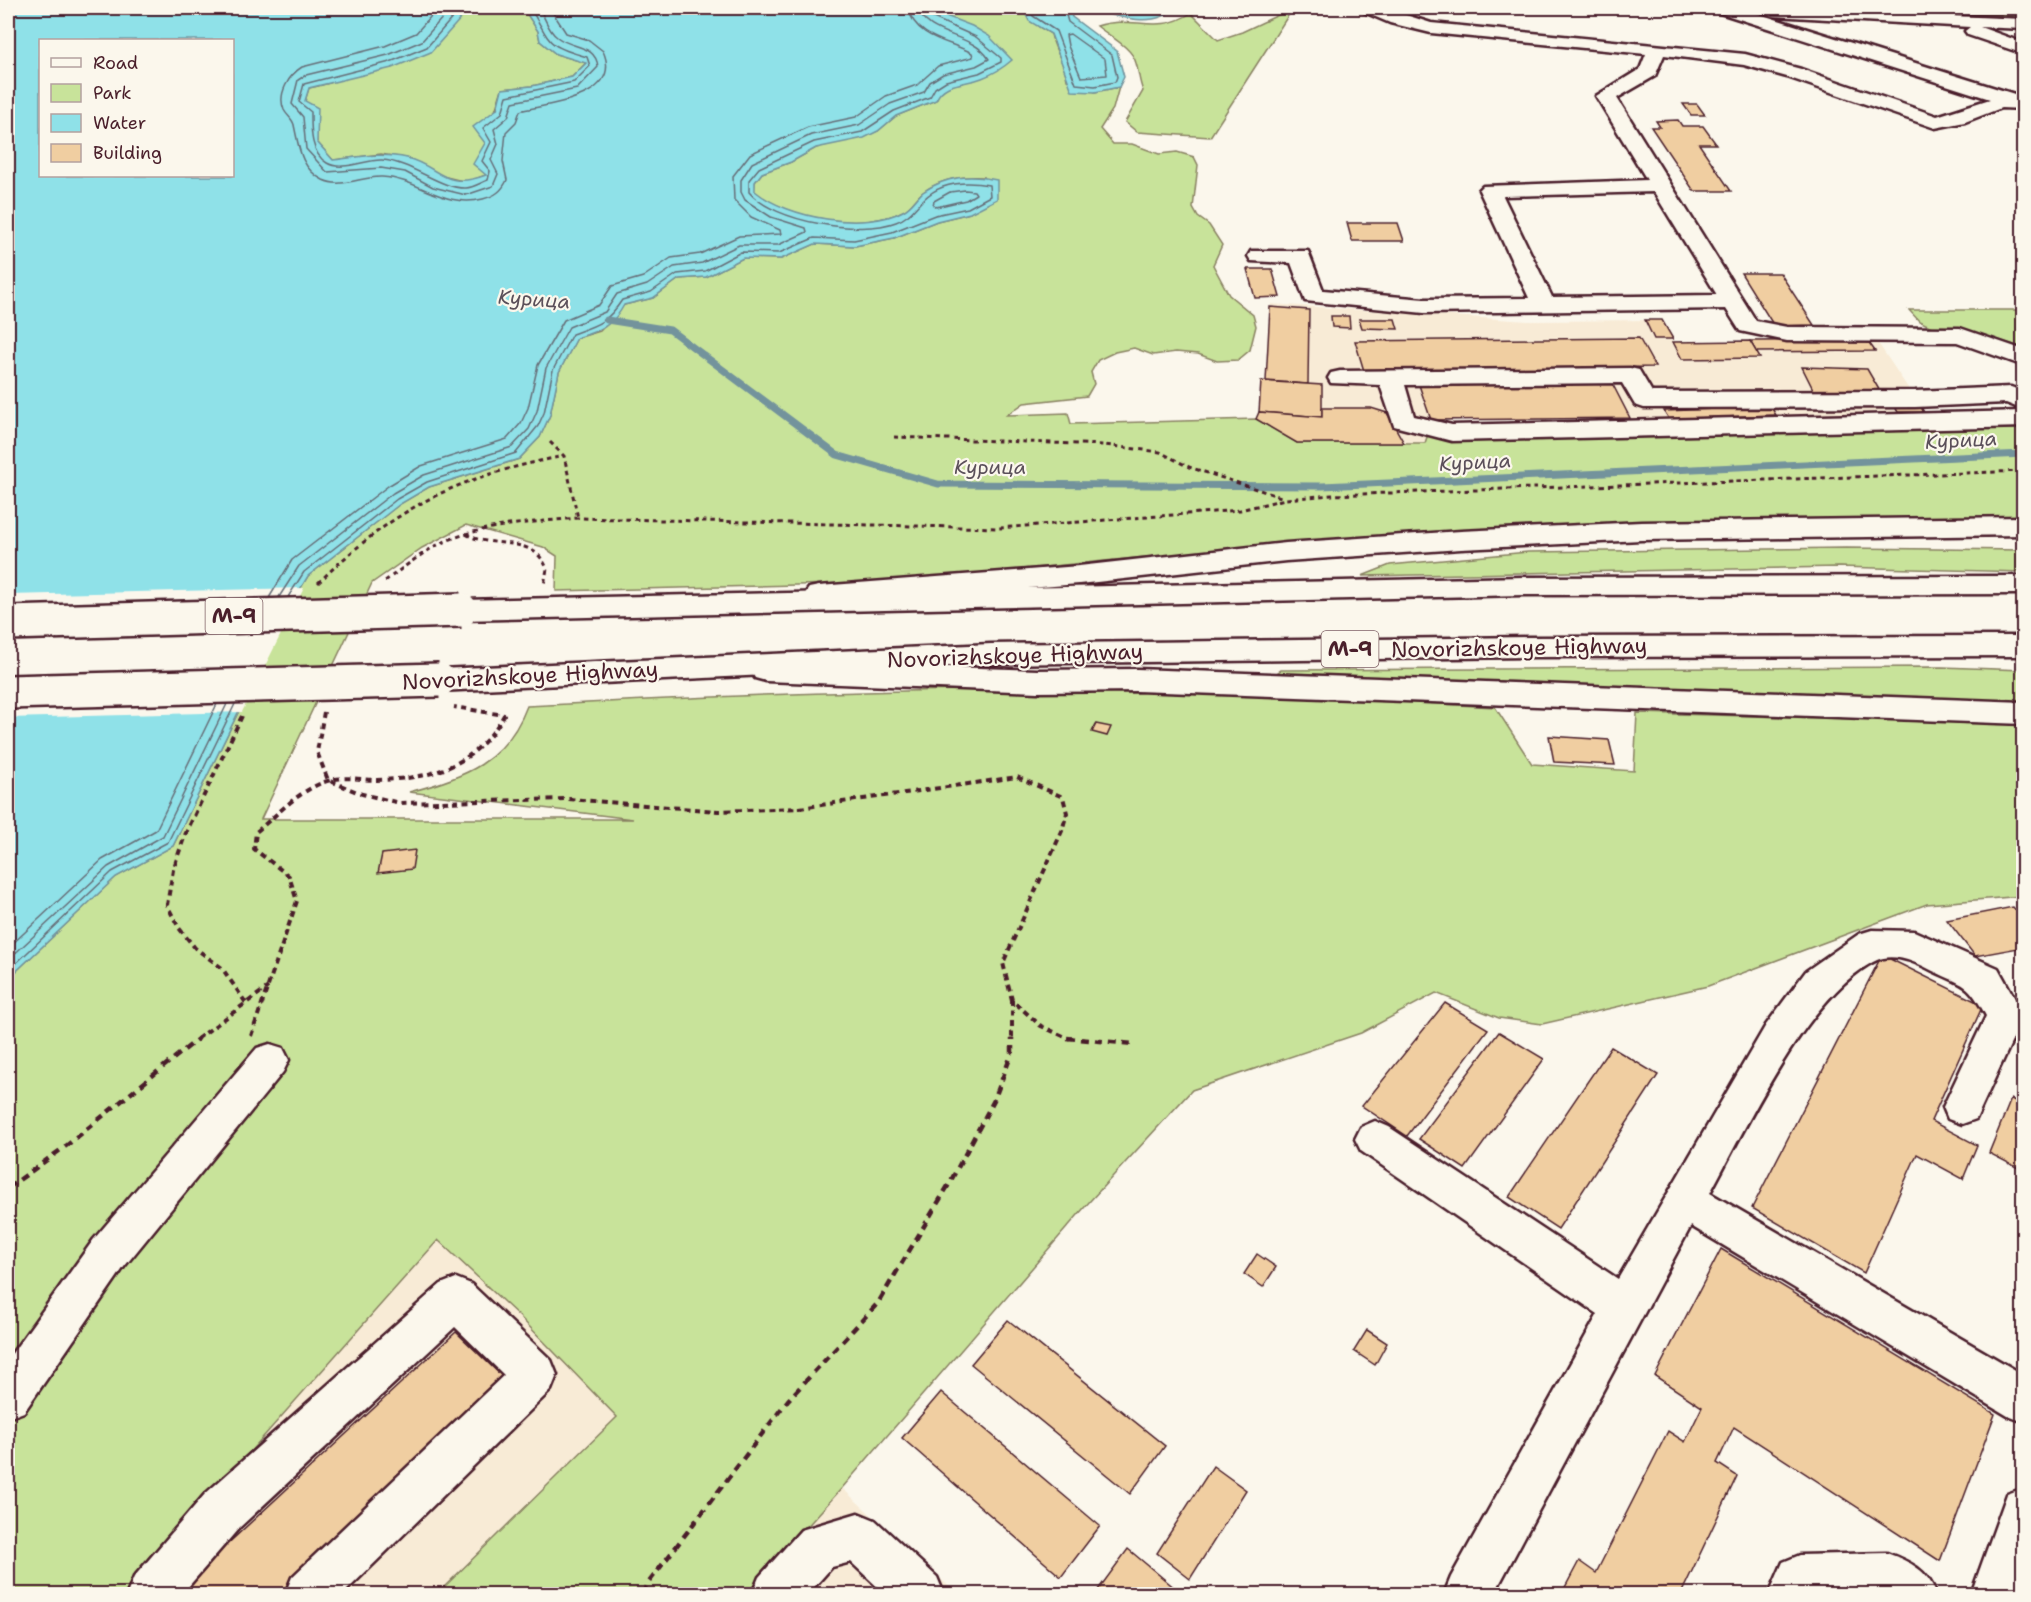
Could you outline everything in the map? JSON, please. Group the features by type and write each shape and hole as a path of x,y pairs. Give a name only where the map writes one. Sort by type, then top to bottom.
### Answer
{"main road":[{"path":"1370,8 1396,19 1431,28 1725,56 1794,73 1935,122 1957,120 1999,101 2021,103"},
{"path":"1724,8 2021,103"},
{"path":"1737,8 2024,24"},
{"path":"1935,20 2024,49"},
{"path":"1657,49 1648,72 1606,96 1748,326 1787,334 1960,335 2024,359"},
{"path":"1544,305 1490,190 1661,186"},
{"path":"1259,256 1300,255 1313,296 1424,306 1733,302"},
{"path":"1340,378 1630,375 1661,431"},
{"path":"1390,378 1403,421 1452,433 1661,431 2024,419"},
{"path":"1644,400 2011,395 2024,403"},
{"name":"М-9","path":"682,605 1079,575 1286,552 1461,540 1641,531 2024,526"},
{"name":"М-9","path":"8,623 461,610 1510,586 2024,585"},
{"name":"Novorizhskoye Highway","path":"8,692 439,680 1003,654 1528,646 2024,646"},
{"name":"М-9","path":"678,668 1037,681 1137,680 2024,713"},
{"path":"1468,1594 1684,1200 1779,1036 1819,982 1872,944 1914,945 1985,979 2005,1015 1962,1107"},
{"path":"8,1396 109,1252 259,1052"},
{"path":"1375,1139 1625,1308"},
{"path":"1684,1200 2024,1400"},
{"path":"151,1594 222,1511 456,1298 535,1375 309,1594"},
{"path":"1995,1594 2024,1511"},
{"path":"776,1594 818,1547 858,1537 920,1594"},
{"path":"1793,1594 1800,1579 1887,1578 1912,1594"}],"path":[{"path":"894,437 1104,445 1160,452 1189,467 1285,499"},
{"path":"550,442 564,456 578,518"},
{"path":"310,591 383,526 425,499 492,473 564,456"},
{"path":"381,584 424,553 466,534 519,523 578,518 999,528 1240,510 1285,499 2024,471"},
{"path":"466,534 477,541 511,543 538,554 546,562 548,571 545,585"},
{"path":"259,1052 269,987 297,901 289,876 254,849 256,832 297,800 328,780 413,778 446,770 467,759 486,745 504,715 452,707"},
{"path":"245,710 185,835 173,870 167,905 179,928 195,948 222,968 246,1003"},
{"path":"324,711 317,752 328,780 362,794 400,803 569,799 718,811 800,808 1017,777 1063,797 1067,813 1062,831 1003,963 1012,1000 1012,1053 994,1100 948,1186 878,1304 788,1400 646,1586 643,1594"},
{"path":"8,1188 66,1146 187,1046 269,987"},
{"path":"1012,1000 1041,1026 1070,1039 1134,1044"}],"shaded area":[{"path":"1271,304 1528,321 1662,320 1673,342 1876,340 1924,412 1631,421 1629,418 1432,420 1425,443 1297,443 1256,419 1259,412 1261,381 1266,381"},
{"path":"438,1240 520,1317 617,1417 437,1594 129,1594 216,1490"},
{"path":"842,1488 957,1594 746,1594"}],"green space":[{"path":"470,8 523,8 538,31 540,41 556,54 586,63 572,77 532,86 502,89 485,143 486,175 467,182 438,175 410,159 381,154 333,160 317,142 316,127 305,101 309,88 349,76 394,57 437,33"},
{"path":"925,8 1023,9 1039,27 1051,34 1067,80 1095,92 1119,87 1113,109 1100,129 1113,144 1132,144 1159,154 1177,152 1194,157 1198,165 1193,208 1198,217 1209,225 1222,245 1213,265 1229,295 1253,315 1256,326 1250,350 1238,360 1217,361 1198,354 1176,352 1153,355 1134,348 1115,352 1098,360 1091,372 1094,384 1087,396 1024,403 1007,415 1068,413 1071,424 1256,419 1297,443 1425,443 1428,434 1875,428 2023,429 2023,518 1693,521 1507,529 1331,539 879,583 556,591 557,556 543,547 466,525 422,548 372,583 261,819 633,819 409,792 448,781 481,765 507,741 527,706 850,692 1043,690 1325,698 1495,707 1532,764 1634,771 1637,713 2023,723 2023,896 1927,904 1708,986 1542,1024 1499,1018 1436,993 1361,1033 1192,1090 1090,1201 842,1488 746,1594 437,1594 617,1417 520,1317 438,1240 216,1490 129,1594 8,1594 8,979 116,877 173,846 291,604 308,576 400,504 429,487 519,459 540,437 550,415 559,372 577,338 600,331 624,305 653,298 679,279 706,277 743,258 781,259 815,244 855,246 894,238 937,221 970,213 984,177 945,181 923,192 903,211 868,221 827,219 806,215 768,201 754,191 755,182 762,173 791,162 816,148 878,131 896,116 936,100 939,93 949,86 964,82 1011,60 989,37"},
{"path":"1293,8 1210,137 1137,132 1125,122 1143,91 1136,63 1125,47 1097,26 1122,22 1167,23 1179,20 1191,13 1218,40 1242,32"},
{"path":"1910,8 2023,8 2023,16 1946,14"},
{"path":"1909,310 2023,310 2023,348 1959,327 1932,327 1919,321"},
{"path":"1846,548 2023,550 2023,572 1839,567 1362,576 1390,565 1528,552"},
{"path":"1942,667 2023,670 2024,702 1439,683 1275,674 1281,670"}],"water":[{"path":"8,8 470,8 431,52 392,68 309,88 305,101 318,108 317,142 333,160 398,156 418,162 443,176 460,180 486,175 473,164 485,143 473,127 497,109 502,89 532,86 572,77 586,63 556,54 540,41 538,31 523,8 925,8 972,26 989,36 1012,60 986,76 956,84 944,90 936,100 896,116 878,131 864,138 816,148 791,162 762,173 755,182 755,191 786,208 806,215 848,221 868,221 887,217 906,209 923,192 932,187 959,178 977,177 997,180 997,199 970,213 937,221 894,238 855,246 815,244 781,259 743,258 706,277 679,279 653,298 624,305 605,327 577,338 559,372 550,415 540,437 519,459 429,487 400,504 308,576 291,604 173,846 116,877 8,979"},
{"path":"1011,8 1086,8 1070,9 1072,17 1117,51 1124,77 1119,87 1095,92 1072,91 1051,34 1029,21 1023,9"},
{"path":"1086,8 1173,8 1165,15 1144,20 1119,17"}],"pier":[{"path":"304,588 242,712 8,718 8,595"}],"building":[{"path":"1683,104 1697,104 1705,115 1691,115"},
{"path":"1678,120 1682,126 1703,126 1716,144 1699,144 1731,191 1694,191 1651,127 1660,127 1656,121"},
{"path":"1347,223 1398,223 1404,241 1352,241"},
{"path":"1247,269 1272,269 1280,297 1255,298"},
{"path":"1741,273 1780,273 1814,325 1774,326"},
{"path":"1270,307 1309,310 1308,384 1266,381"},
{"path":"1331,316 1349,316 1350,328 1332,327"},
{"path":"1359,319 1395,319 1398,329 1362,328"},
{"path":"1645,320 1662,320 1673,339 1654,339"},
{"path":"1639,338 1655,367 1364,371 1355,341"},
{"path":"1867,340 1875,351 1756,352 1750,341"},
{"path":"1750,341 1760,358 1682,359 1673,342"},
{"path":"1802,367 1867,369 1881,393 1814,391"},
{"path":"1261,381 1322,385 1322,417 1259,412"},
{"path":"1612,383 1630,418 1431,420 1419,385"},
{"path":"1892,403 1918,403 1924,412 1898,412"},
{"path":"1771,407 1776,415 1669,419 1664,411"},
{"path":"1322,408 1371,408 1387,413 1404,443 1297,443 1256,419 1259,412 1322,417"},
{"path":"1096,724 1111,727 1107,736 1092,732"},
{"path":"1549,736 1609,740 1615,765 1554,762"},
{"path":"415,850 412,869 378,873 382,854"},
{"path":"2013,907 2024,920 2024,947 1975,956 1947,920"},
{"path":"1882,955 1983,1005 1931,1121 1977,1145 1963,1179 1917,1154 1864,1273 1752,1208"},
{"path":"1445,1003 1488,1029 1407,1136 1362,1106"},
{"path":"1499,1032 1544,1059 1465,1169 1419,1139"},
{"path":"1611,1047 1658,1075 1558,1229 1509,1197"},
{"path":"2011,1099 2024,1105 2024,1171 1989,1153"},
{"path":"1721,1249 1995,1414 1940,1561 1734,1427 1717,1463 1737,1476 1681,1594 1562,1593 1579,1561 1596,1573 1668,1431 1685,1442 1702,1407 1655,1376"},
{"path":"1257,1254 1276,1267 1263,1287 1244,1274"},
{"path":"1008,1320 1165,1446 1130,1494 971,1364"},
{"path":"1367,1330 1387,1343 1375,1365 1354,1351"},
{"path":"456,1332 510,1384 292,1594 184,1594 179,1589"},
{"path":"941,1392 1100,1526 1061,1577 902,1438"},
{"path":"1213,1466 1246,1490 1190,1579 1157,1553"},
{"path":"1128,1549 1182,1594 1095,1594"}],"waterway":[{"name":"Курица","path":"607,320 670,330 837,455 938,484 1322,486 2024,454"}]}
